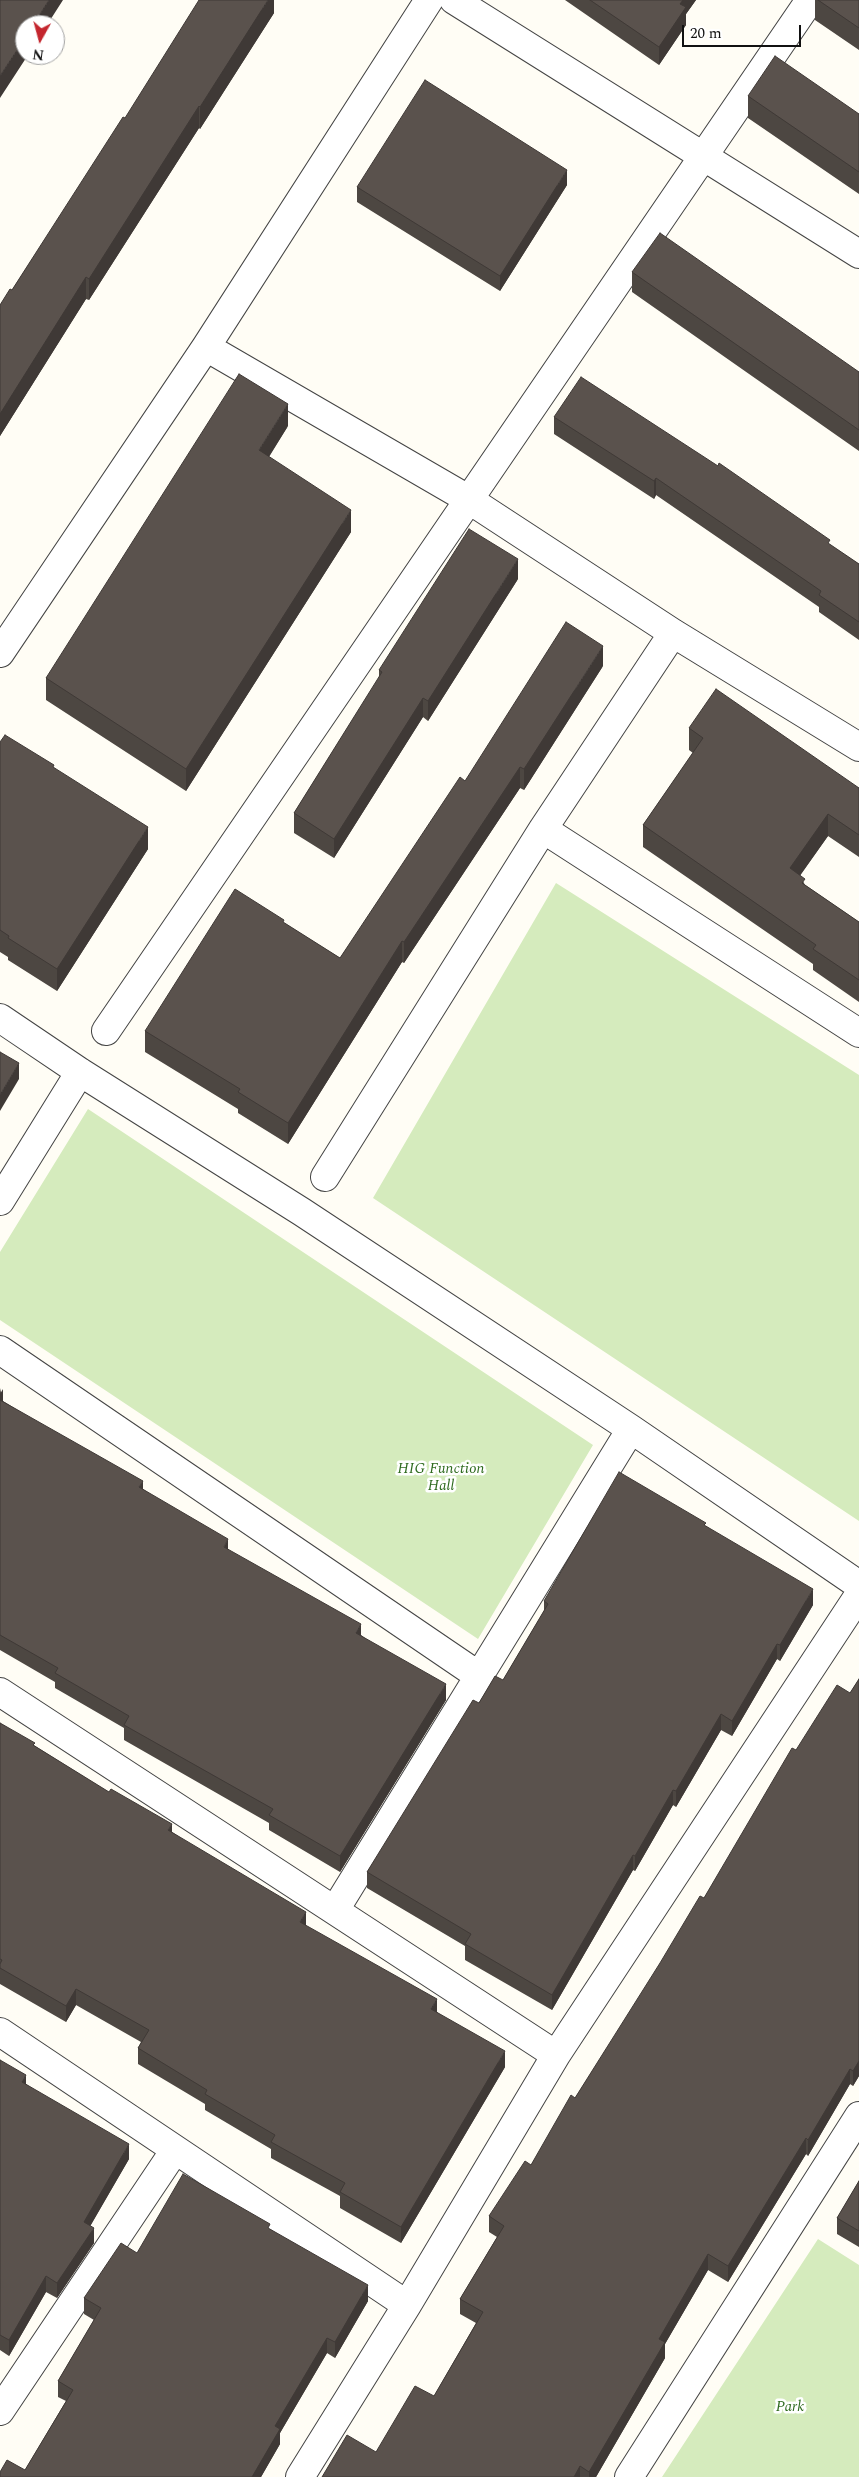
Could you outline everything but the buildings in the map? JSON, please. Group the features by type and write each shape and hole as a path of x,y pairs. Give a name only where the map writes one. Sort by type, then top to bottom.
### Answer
{"street":[{"path":"0,653 206,346 429,0"},
{"path":"454,0 859,254"},
{"path":"106,1031 701,156 810,0"},
{"path":"206,346 468,499 673,632 859,747"},
{"path":"325,1178 543,829 673,632"},
{"path":"543,829 859,1033"},
{"path":"0,1018 80,1072 302,1212 631,1428 859,1585"},
{"path":"0,1201 80,1072"},
{"path":"0,1350 478,1676"},
{"path":"335,1910 631,1428"},
{"path":"300,2477 407,2305 556,2055 859,1595"},
{"path":"0,1692 556,2055"},
{"path":"0,2032 407,2305"},
{"path":"628,2477 859,2116"},
{"path":"0,2411 175,2150"}],"green space":[{"path":"556,883 859,1075 859,1521 373,1198"},
{"name":"HIG Function Hall","path":"88,1109 593,1445 478,1639 0,1320 0,1252"},
{"name":"Park","path":"818,2239 859,2265 859,2477 662,2477"}]}
